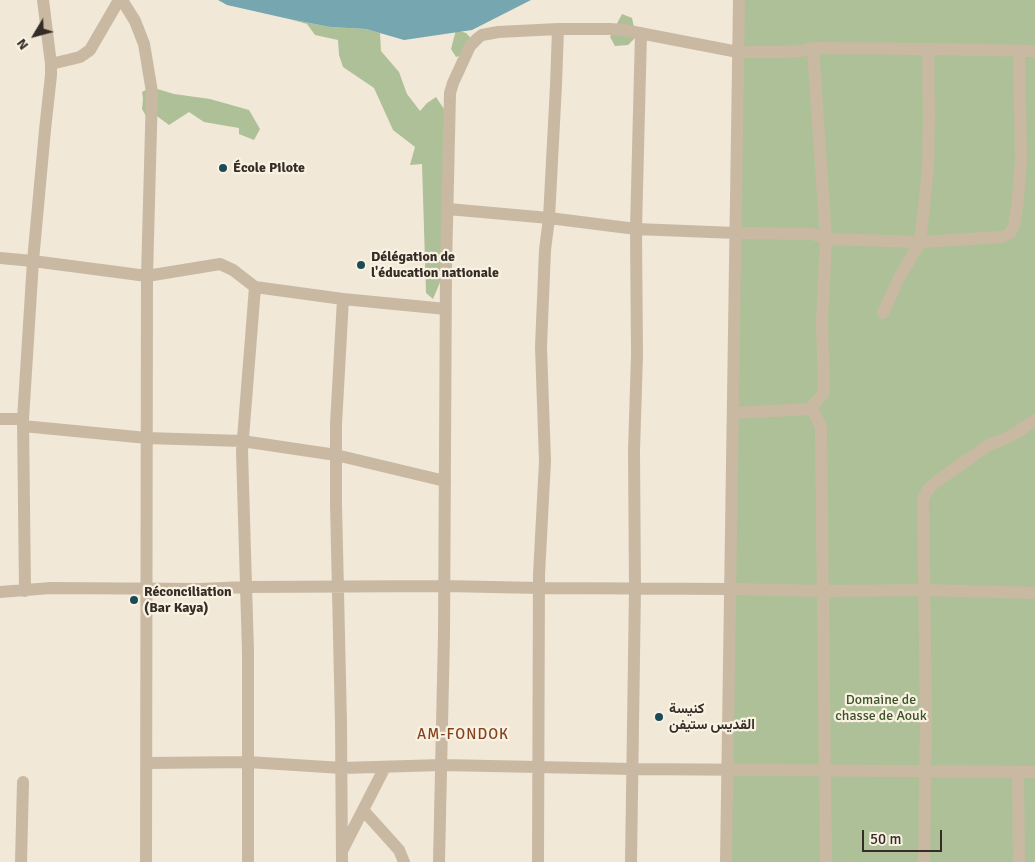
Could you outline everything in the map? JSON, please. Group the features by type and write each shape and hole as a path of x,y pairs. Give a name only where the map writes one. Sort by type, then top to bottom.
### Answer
{"street":[{"path":"25,590 23,422 33,261 52,64 43,0"},
{"path":"52,64 80,57 90,50 121,0 135,21 144,44 152,92 147,276 146,862"},
{"path":"726,862 739,0"},
{"path":"538,862 539,588 545,461 541,347 545,250 550,218 558,29"},
{"path":"440,862 450,93 470,46 482,35 498,32 610,29 641,33 738,52 780,52 813,48 1035,52"},
{"path":"631,862 636,589 634,451 637,355 636,229 641,33"},
{"path":"813,48 826,239 822,322 824,393 813,405 812,409 821,427 826,862"},
{"path":"883,313 898,280 920,242 928,168 928,49"},
{"path":"448,209 550,218 636,229 736,234 814,234 826,239 920,242 1002,237 1010,233 1014,226 1018,200 1021,159 1019,51"},
{"path":"0,258 147,276 220,264 233,270 255,287 343,299 446,309"},
{"path":"248,862 248,652 242,442 255,287"},
{"path":"342,857 336,424 343,299"},
{"path":"733,413 812,409"},
{"path":"0,419 147,438 242,442 336,455 445,481"},
{"path":"924,862 926,719 923,498 927,490 936,482 990,444 1016,433 1035,420"},
{"path":"0,592 50,588 200,589 444,586 822,591 924,590 1035,593"},
{"path":"147,763 248,762 342,768 442,765 632,769 1035,772"},
{"path":"342,857 385,767"},
{"path":"1018,772 1019,862"},
{"path":"21,862 24,782"},
{"path":"363,810 399,850 404,862"}],"green space":[{"name":"Domaine de chasse de Aouk","path":"739,0 1035,0 1035,862 726,862"},
{"path":"622,14 632,18 636,37 628,45 615,46 610,37"},
{"path":"289,19 330,27 366,29 380,33 381,51 399,72 407,94 420,111 436,97 444,109 446,268 433,299 426,293 422,164 410,165 415,147 393,130 374,88 343,67 339,55 338,40 315,35 307,24"},
{"path":"456,30 466,33 470,37 467,53 456,57 451,49"},
{"path":"151,87 174,94 210,99 249,110 260,129 254,140 239,134 239,128 204,122 189,112 169,125 157,116 146,116 142,109 142,92"}],"water":[{"path":"218,0 531,0 472,30 404,40 366,29 330,27 289,19 227,5"}],"place":[{"name":"École Pilote","path":"223,168"},
{"name":"Délégation de l'éducation nationale","path":"361,265"},
{"name":"Réconciliation (Bar Kaya)","path":"134,600"},
{"name":"كنيسة القديس ستيفن","path":"659,717"}],"district":[{"name":"AM-FONDOK","path":"463,735"}]}
